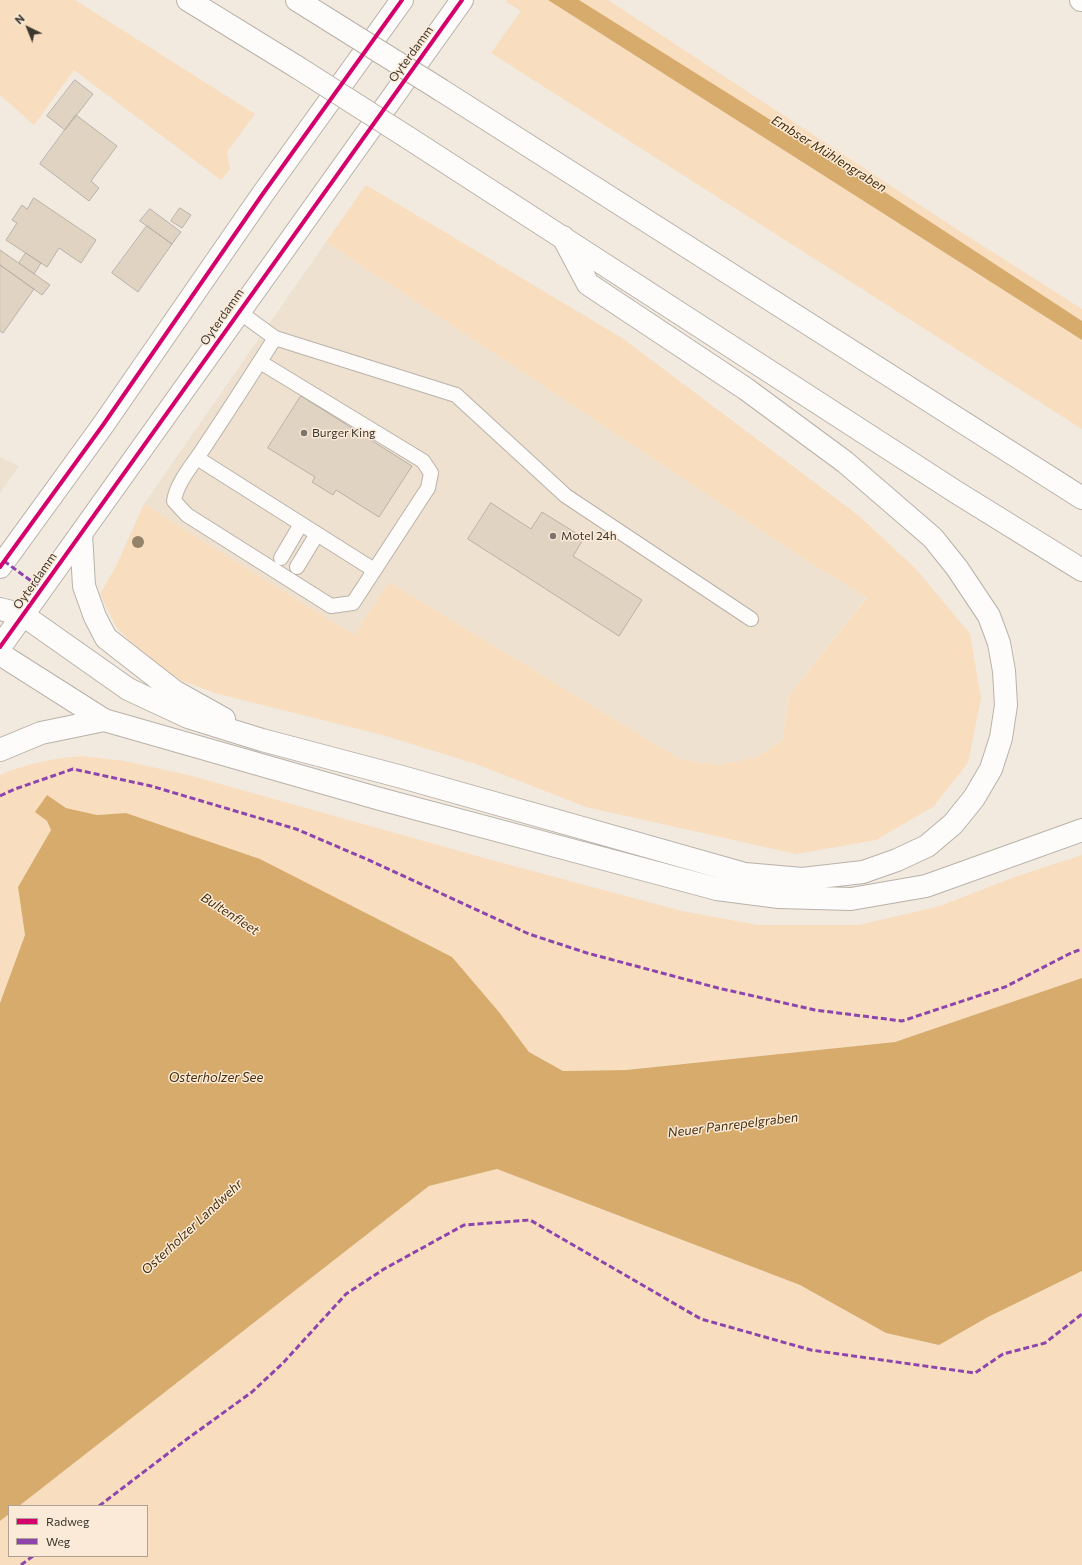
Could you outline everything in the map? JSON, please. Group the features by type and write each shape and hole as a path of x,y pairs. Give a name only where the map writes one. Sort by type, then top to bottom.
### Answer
{"main road":[{"path":"188,0 297,66 956,492 1082,570"},
{"path":"297,0 1082,498"},
{"path":"0,567 103,425 262,195 402,0"},
{"name":"Oyterdamm","path":"0,647 238,311 462,0"},
{"path":"0,609 23,615 128,689 188,717 262,740 402,777 744,874 802,879 863,872 897,860 927,846 953,824 974,798 991,769 1001,738 1006,705 1004,671 999,643 989,616 957,568 933,538 845,462 746,389 588,284 563,237"},
{"path":"80,534 84,586 95,617 106,638 174,691 262,740"},
{"path":"0,654 104,720 380,799 710,886 778,897 851,899 926,886 1082,830"},
{"path":"0,750 41,733 104,720"}],"lane":[{"path":"238,311 275,338 456,395 566,496 751,619"},
{"path":"260,362 423,461 431,473 428,488 353,604 331,606 187,515 174,501 176,492 197,458 275,338"},
{"path":"197,458 374,570"},
{"path":"313,531 293,565 313,531"}],"shaded area":[{"path":"0,0 75,0 255,114 227,152 230,169 221,180 74,70 34,125 0,95"},
{"path":"507,0 548,0 1082,340 1082,429 491,53 521,11 506,2"},
{"path":"578,0 608,0 958,230 1082,309 1082,321 865,179"},
{"path":"366,185 622,338 859,516 915,568 970,634 981,698 968,763 933,807 876,840 796,854 586,807 476,764 386,736 218,694 180,680 147,658 116,627 100,594 116,566 144,504 354,635 389,582 681,760 719,765 757,757 783,740 789,696 867,597 809,562 326,242"},
{"path":"326,242 809,562 867,596 789,696 783,740 757,757 719,765 681,760 389,582 354,635 144,504"},
{"path":"0,457 19,466 0,493"},
{"path":"81,756 125,761 192,776 495,861 682,911 758,925 859,925 940,906 1012,878 1082,855 1082,978 895,1042 626,1070 563,1071 529,1052 499,1012 451,957 260,859 126,813 97,815 66,808 47,795 36,812 47,821 51,830 18,887 25,935 0,1003 0,775 20,767 40,762"},
{"path":"497,1169 800,1285 886,1333 939,1345 988,1317 1082,1271 1082,1565 0,1565 0,1521 8,1515 8,1557 148,1557 148,1505 20,1505 429,1186"}],"water":[{"path":"548,0 579,0 865,179 1082,321 1082,340"},
{"name":"Osterholzer See","path":"47,795 66,808 97,815 126,813 260,859 452,957 499,1012 529,1052 563,1071 626,1070 895,1042 1082,978 1082,1271 988,1317 939,1345 886,1333 800,1285 497,1169 429,1186 20,1505 8,1505 8,1515 0,1521 0,1003 25,935 18,887 51,830 47,821 35,812"}],"building":[{"path":"75,80 93,94 65,130 47,116"},
{"path":"76,115 117,146 91,181 99,188 89,201 40,164"},
{"path":"34,198 96,240 81,263 59,248 47,267 6,240 17,223 12,220 22,205 27,209"},
{"path":"180,208 191,215 182,228 171,221"},
{"path":"150,209 181,232 172,244 140,221"},
{"path":"147,226 172,244 138,292 112,273"},
{"path":"0,250 50,285 42,295 0,265"},
{"path":"26,253 41,263 34,274 19,263"},
{"path":"0,265 34,289 3,333 0,331"},
{"path":"301,396 412,466 379,517 336,490 333,495 312,482 315,477 268,448"},
{"path":"491,503 531,529 542,512 584,538 573,556 642,600 619,636 468,539"}],"marked path":[{"path":"4,561 42,589"},
{"path":"0,796 15,789 73,769 151,786 296,829 371,861 529,934 587,953 718,988 815,1010 902,1021 1005,987 1071,953 1082,949"},
{"path":"100,1505 252,1392 283,1363 346,1294 384,1269 464,1225 530,1220 701,1319 811,1350 975,1373 1003,1354 1045,1343 1082,1314"},
{"path":"21,1565 32,1557"}],"cycle path":[{"path":"0,567 103,425 262,195 402,0"},
{"path":"0,647 462,0"}],"place":[{"name":"Burger King","path":"304,433"},
{"name":"Motel 24h","path":"553,536"}],"water label":[{"name":"Embser Mühlengraben","path":"829,154"},
{"name":"Bultenfleet","path":"230,914"},
{"name":"Neuer Panrepelgraben","path":"733,1125"},
{"name":"Osterholzer Landwehr","path":"192,1227"}]}
